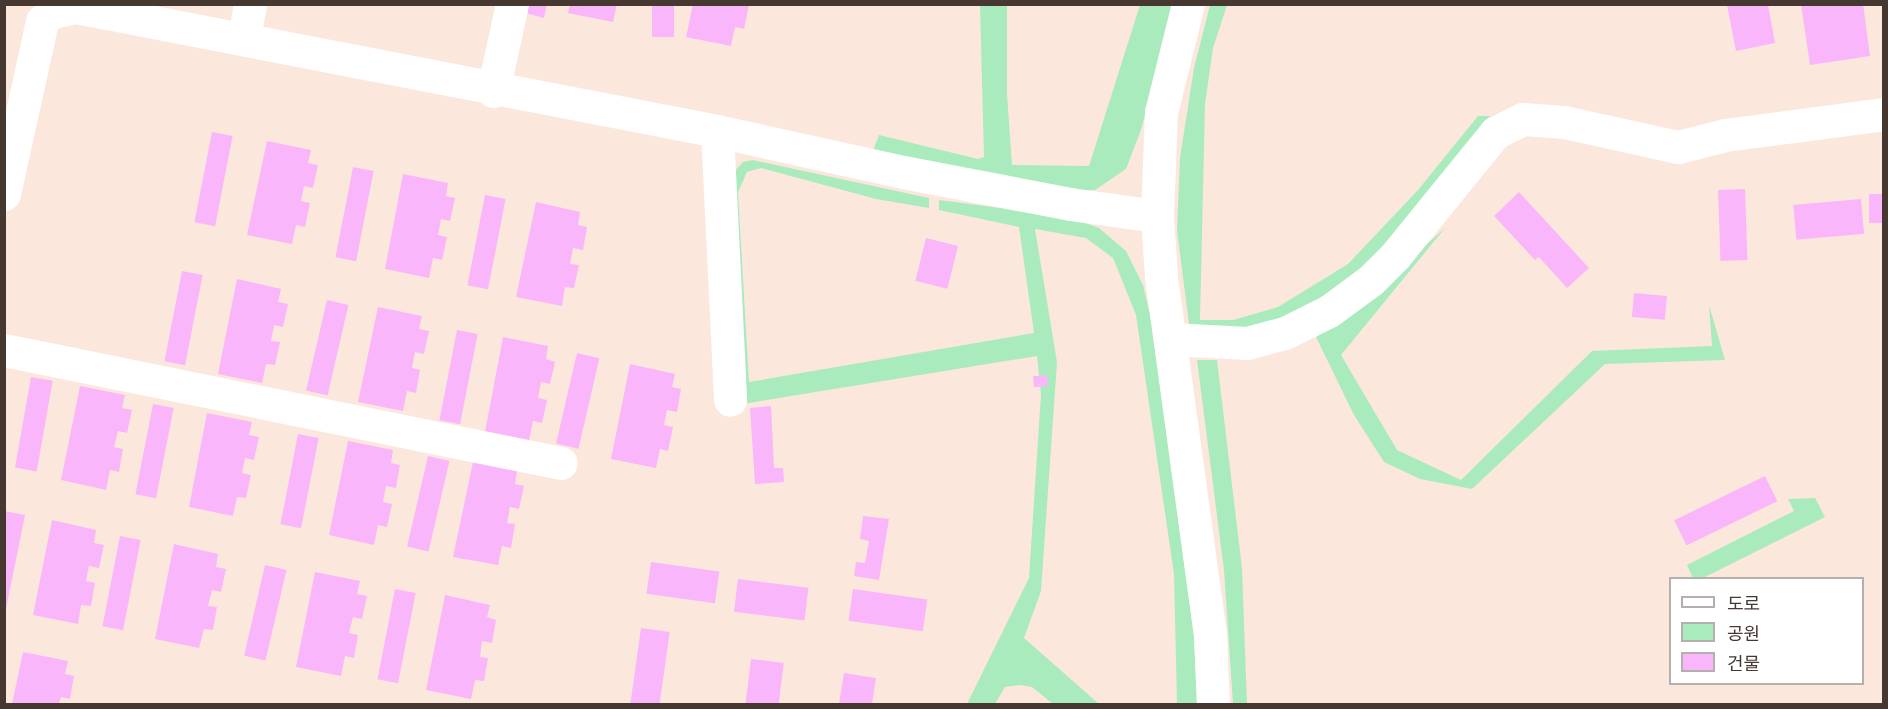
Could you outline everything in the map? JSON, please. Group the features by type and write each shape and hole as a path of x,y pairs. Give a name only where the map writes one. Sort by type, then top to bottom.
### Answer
{"street":[{"path":"244,38 250,4"},
{"path":"493,91 512,4"},
{"path":"1188,4 1161,112 1157,216 1161,277 1210,636 1213,705"},
{"path":"4,194 40,13 76,7 244,38 493,91 717,131 1003,192 1157,216"},
{"path":"1171,339 1247,343 1285,333 1329,311 1371,280 1395,256 1494,133 1523,119 1564,122 1678,147 1725,135 1884,114"},
{"path":"717,131 730,400"},
{"path":"4,350 561,463"}],"green space":[{"path":"980,5 1007,5 1007,94 1012,165 1089,166 1140,5 1175,5 1141,130 1126,169 1095,190 1071,191 872,153 879,135 978,159 984,157"},
{"path":"1210,5 1227,5 1213,48 1205,104 1200,320 1233,320 1278,307 1348,264 1418,190 1478,116 1490,116 1399,237 1315,308 1243,332 1190,332 1177,230 1180,158 1194,68"},
{"path":"753,160 929,198 929,208 876,199 761,168 747,172 738,192 749,382 1034,333 1019,227 939,210 939,200 1069,217 1099,228 1126,251 1143,285 1152,323 1194,637 1197,704 1177,704 1174,574 1136,315 1113,258 1086,238 1035,229 1057,362 1041,591 1024,638 1099,704 1053,704 1032,687 1020,685 1005,687 995,704 967,704 1029,578 1041,394 1037,356 742,404 733,173 743,162"},
{"path":"1445,228 1341,355 1397,450 1461,480 1592,351 1712,346 1709,305 1725,360 1605,364 1472,489 1420,479 1384,462 1354,415 1316,337 1343,319"},
{"path":"1197,360 1217,360 1242,568 1247,704 1233,704 1224,570"},
{"path":"1815,498 1825,517 1705,577 1693,577 1687,565 1794,511 1788,499"}],"building":[{"path":"527,4 547,4 544,18 525,13"},
{"path":"570,4 617,4 613,22 568,13"},
{"path":"652,4 674,4 674,37 652,37"},
{"path":"693,4 749,5 744,29 735,27 731,46 686,37"},
{"path":"1801,4 1863,4 1870,56 1810,65"},
{"path":"1727,5 1768,5 1775,43 1736,51"},
{"path":"212,132 233,136 215,226 194,222"},
{"path":"267,141 311,150 308,163 318,165 313,188 304,186 301,201 310,203 305,227 296,225 292,244 247,235"},
{"path":"353,167 374,171 356,261 335,257"},
{"path":"403,174 448,183 446,196 455,198 450,221 441,219 438,235 447,237 442,260 433,258 429,278 385,269"},
{"path":"1745,189 1747,260 1720,261 1718,190"},
{"path":"1519,192 1589,268 1567,288 1539,257 1535,260 1494,216"},
{"path":"1869,194 1884,194 1884,223 1869,223"},
{"path":"485,195 506,199 488,289 467,285"},
{"path":"1861,199 1864,234 1796,240 1793,205"},
{"path":"536,202 580,212 578,225 587,227 583,250 573,248 570,264 579,265 574,288 565,287 562,306 516,297"},
{"path":"926,238 958,246 947,289 915,281"},
{"path":"182,271 203,275 185,365 164,361"},
{"path":"237,279 281,289 278,302 288,304 283,327 274,325 271,341 280,342 275,365 266,364 262,383 218,374"},
{"path":"1634,293 1667,296 1665,320 1632,317"},
{"path":"327,300 348,305 328,396 306,391"},
{"path":"378,307 422,316 419,329 429,331 424,354 415,352 412,368 420,370 416,393 407,391 403,411 358,402"},
{"path":"457,330 478,334 460,424 439,420"},
{"path":"503,337 548,346 546,359 555,362 550,384 541,382 538,398 547,400 542,423 533,421 529,441 485,432"},
{"path":"577,353 599,358 578,449 556,444"},
{"path":"630,364 675,374 672,387 681,389 677,412 667,410 664,425 673,427 668,451 660,449 656,468 611,459"},
{"path":"1047,375 1048,386 1034,387 1033,376"},
{"path":"31,377 53,381 37,471 15,468"},
{"path":"80,386 125,395 122,408 132,410 127,433 118,431 114,447 123,449 119,472 110,470 106,490 61,480"},
{"path":"153,404 174,408 156,498 135,494"},
{"path":"771,406 774,468 783,468 784,482 755,484 750,408"},
{"path":"207,413 252,422 249,435 259,437 254,460 245,458 242,473 251,475 246,498 237,497 233,516 189,507"},
{"path":"298,434 319,438 301,528 280,524"},
{"path":"348,441 393,450 391,463 400,465 396,488 386,486 383,502 392,504 387,527 378,525 374,545 329,535"},
{"path":"428,456 449,461 429,552 407,547"},
{"path":"473,462 517,471 515,484 524,486 519,509 510,507 507,523 515,524 511,548 502,546 498,565 453,557"},
{"path":"1765,476 1777,501 1686,545 1674,520"},
{"path":"4,511 25,515 6,609 4,608"},
{"path":"863,516 889,519 879,580 854,576 856,562 865,563 869,541 860,539"},
{"path":"52,520 96,530 94,543 104,545 99,568 89,566 86,581 95,583 91,606 81,605 78,624 33,615"},
{"path":"120,536 141,540 123,630 102,626"},
{"path":"174,544 218,554 216,567 226,569 221,592 212,590 208,606 217,607 213,630 204,629 199,648 155,639"},
{"path":"651,562 719,572 715,603 647,594"},
{"path":"265,565 286,570 266,661 244,656"},
{"path":"315,572 360,581 357,594 367,596 362,619 353,617 349,633 358,635 354,658 345,656 341,676 296,667"},
{"path":"738,579 808,588 804,620 734,612"},
{"path":"395,589 416,593 398,683 377,679"},
{"path":"853,589 927,599 923,631 849,621"},
{"path":"445,595 490,605 487,617 496,620 492,643 482,641 480,657 488,658 484,681 475,680 471,699 426,690"},
{"path":"641,628 670,632 660,704 630,704"},
{"path":"23,652 68,661 65,674 74,676 70,699 61,697 59,704 12,704"},
{"path":"751,659 784,663 779,704 746,704"},
{"path":"844,673 876,678 872,704 839,704"}]}
